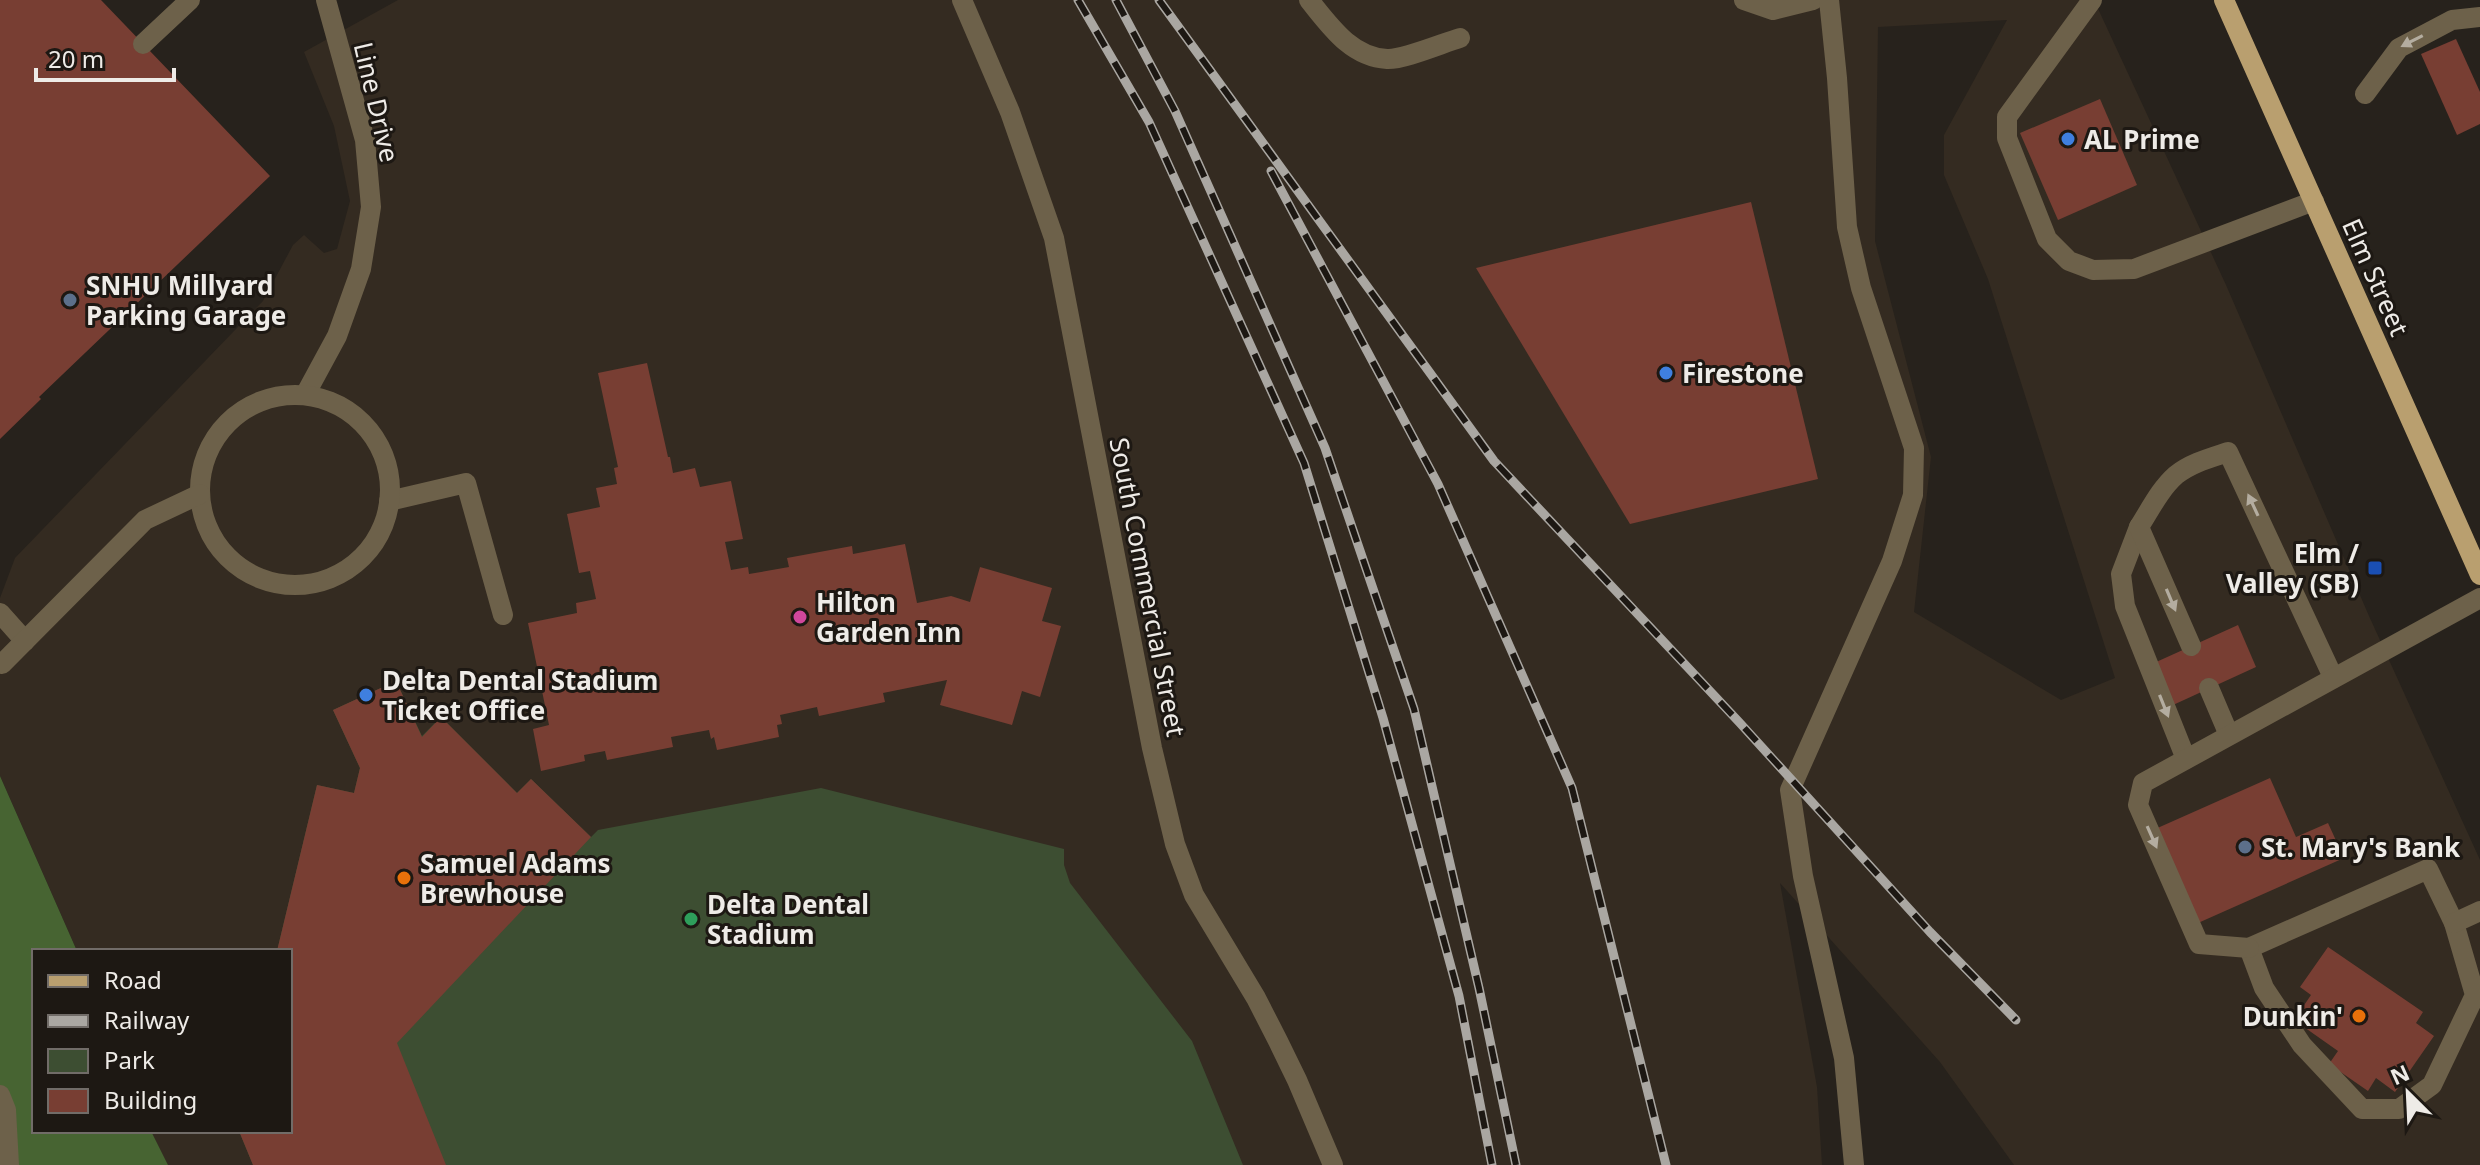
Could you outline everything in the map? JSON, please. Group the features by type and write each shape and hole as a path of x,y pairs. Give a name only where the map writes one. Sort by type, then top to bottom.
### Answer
{"main road":[{"name":"Elm Street","path":"2224,0 2480,575"}],"street":[{"path":"143,44 190,0"},
{"name":"Line Drive","path":"305,395 337,336 361,269 371,207 365,140 326,0"},
{"name":"South Commercial Street","path":"962,0 1010,112 1054,238 1152,748 1175,844 1194,895 1272,1030 1333,1165"},
{"path":"1309,0 1340,37 1360,53 1389,59 1460,38"},
{"path":"1744,0 1773,10 1813,0"},
{"path":"1829,0 1847,227 1861,288 1914,448 1913,495 1892,561 1790,790 1803,876 1844,1058 1854,1165"},
{"path":"2092,0 2007,117 2007,138 2047,239 2069,261 2093,270 2134,269 2314,201"},
{"path":"2365,94 2399,48 2452,20 2480,17"},
{"path":"305,395 334,403 359,419 378,443 389,472 389,501 382,529 367,552 345,571 319,582 291,585 250,573 218,547 205,521 200,494 203,466 213,442 230,421 252,405 278,396 305,395"},
{"path":"2186,759 2125,606 2121,574 2139,527 2164,488 2193,465 2228,452 2333,677"},
{"path":"389,501 466,483 503,615"},
{"path":"1,663 145,520 200,494"},
{"path":"2139,527 2191,646"},
{"path":"2249,948 2264,988 2302,1045 2362,1109 2399,1109 2432,1085 2475,995 2454,923 2428,869 2249,948 2199,944 2138,805 2143,783 2480,598"},
{"path":"0,613 25,641"},
{"path":"2209,688 2229,735"},
{"path":"2454,923 2480,911"},
{"path":"0,1095 6,1110 9,1165"}],"shaded area":[{"path":"398,0 2094,0 2226,285 2369,616 2480,860 2480,1165 2014,1165 1940,1062 1780,883 1817,1087 1822,1165 168,1165 152,1133 292,1133 292,949 76,949 0,776 0,598 15,558 263,301 293,245 304,235 324,253 337,249 350,201 334,126 304,52","holes":["2007,20 1944,135 1944,175 1988,279 2115,678 2061,700 1914,612 1931,457 1875,241 1878,27"]}],"green space":[{"name":"Delta Dental Stadium","path":"396,681 422,736 441,717 517,793 531,779 591,837 598,830 821,788 1064,849 1064,865 1070,883 1192,1041 1243,1165 253,1165 240,1133 292,1133 292,949 277,949 317,785 354,793 360,768 333,710"},
{"path":"0,776 76,949 32,949 32,1133 152,1133 168,1165 0,1165"}],"building":[{"name":"SNHU Millyard Parking Garage","path":"0,0 101,0 270,176 39,397 41,399 0,439"},
{"path":"2456,39 2480,92 2480,124 2457,135 2421,54"},
{"path":"2100,99 2137,185 2058,220 2020,133"},
{"name":"Firestone","path":"1751,202 1818,479 1630,524 1476,268"},
{"name":"Hilton Garden Inn","path":"647,363 673,473 695,468 700,487 731,481 743,539 725,542 731,570 748,567 749,574 789,567 787,558 852,546 853,554 905,544 917,603 951,596 970,602 980,567 1052,588 1042,621 1061,626 1040,697 1022,691 1012,725 940,705 947,680 883,693 885,702 819,716 817,707 780,715 782,724 777,725 779,737 717,750 709,730 671,737 673,747 607,760 605,751 584,755 585,761 541,771 533,729 549,725 528,623 577,613 576,603 596,599 590,571 579,573 567,514 600,507 596,488 617,484 614,468 618,467 598,373"},
{"path":"2238,625 2256,667 2173,705 2154,663"},
{"path":"396,681 422,737 441,717 517,793 531,779 591,837 397,1043 446,1165 253,1165 240,1133 292,1133 292,949 277,949 317,785 354,793 360,768 333,710"},
{"name":"St. Mary's Bank","path":"2270,778 2296,837 2328,823 2344,858 2198,923 2144,834"},
{"name":"Dunkin'","path":"2328,947 2423,1012 2416,1023 2434,1036 2395,1092 2376,1078 2368,1091 2329,1064 2338,1051 2294,1020 2311,995 2300,987"}],"railway":[{"path":"1078,0 1149,122 1304,463 1383,718 1459,996 1492,1165"},
{"path":"1116,0 1175,111 1325,448 1414,709 1479,988 1516,1165"},
{"path":"1159,0 1494,461 1739,722 1930,932 2016,1020"},
{"path":"1271,171 1438,484 1572,788 1666,1165"}],"place":[{"name":"AL Prime","path":"2068,139"},
{"name":"SNHU Millyard Parking Garage","path":"70,300"},
{"name":"Firestone","path":"1666,373"},
{"name":"Elm / Valley (SB)","path":"2375,568"},
{"name":"Hilton Garden Inn","path":"800,617"},
{"name":"Delta Dental Stadium Ticket Office","path":"366,695"},
{"name":"St. Mary's Bank","path":"2245,847"},
{"name":"Samuel Adams Brewhouse","path":"404,878"},
{"name":"Delta Dental Stadium","path":"691,919"},
{"name":"Dunkin'","path":"2359,1016"}]}
